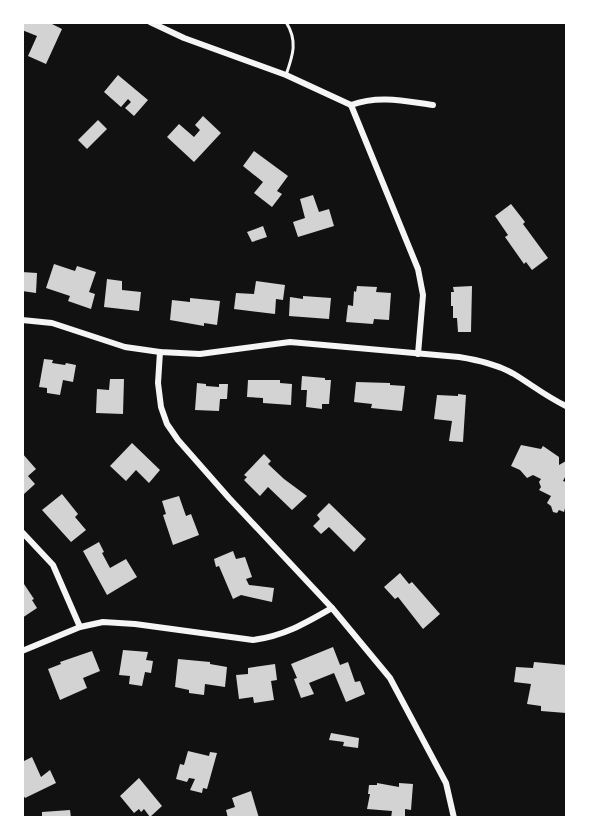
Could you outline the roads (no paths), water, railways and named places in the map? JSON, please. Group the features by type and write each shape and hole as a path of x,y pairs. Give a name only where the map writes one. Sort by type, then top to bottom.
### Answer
{"street":[{"path":"150,22 184,38 286,75 351,105 418,268 423,295 418,354"},
{"path":"351,105 368,99 433,105"},
{"path":"22,320 52,323 125,347 160,352 200,354 290,342 459,357 486,362 513,373 537,391 567,406"},
{"path":"160,352 158,383 161,407 178,440 229,498 333,608 390,678 446,783 454,818"},
{"path":"22,532 53,565 80,627"},
{"path":"22,651 80,627 103,622 135,624 253,640 273,638 333,608"}],"lane":[{"path":"286,22 294,39 294,52 286,75"}]}
